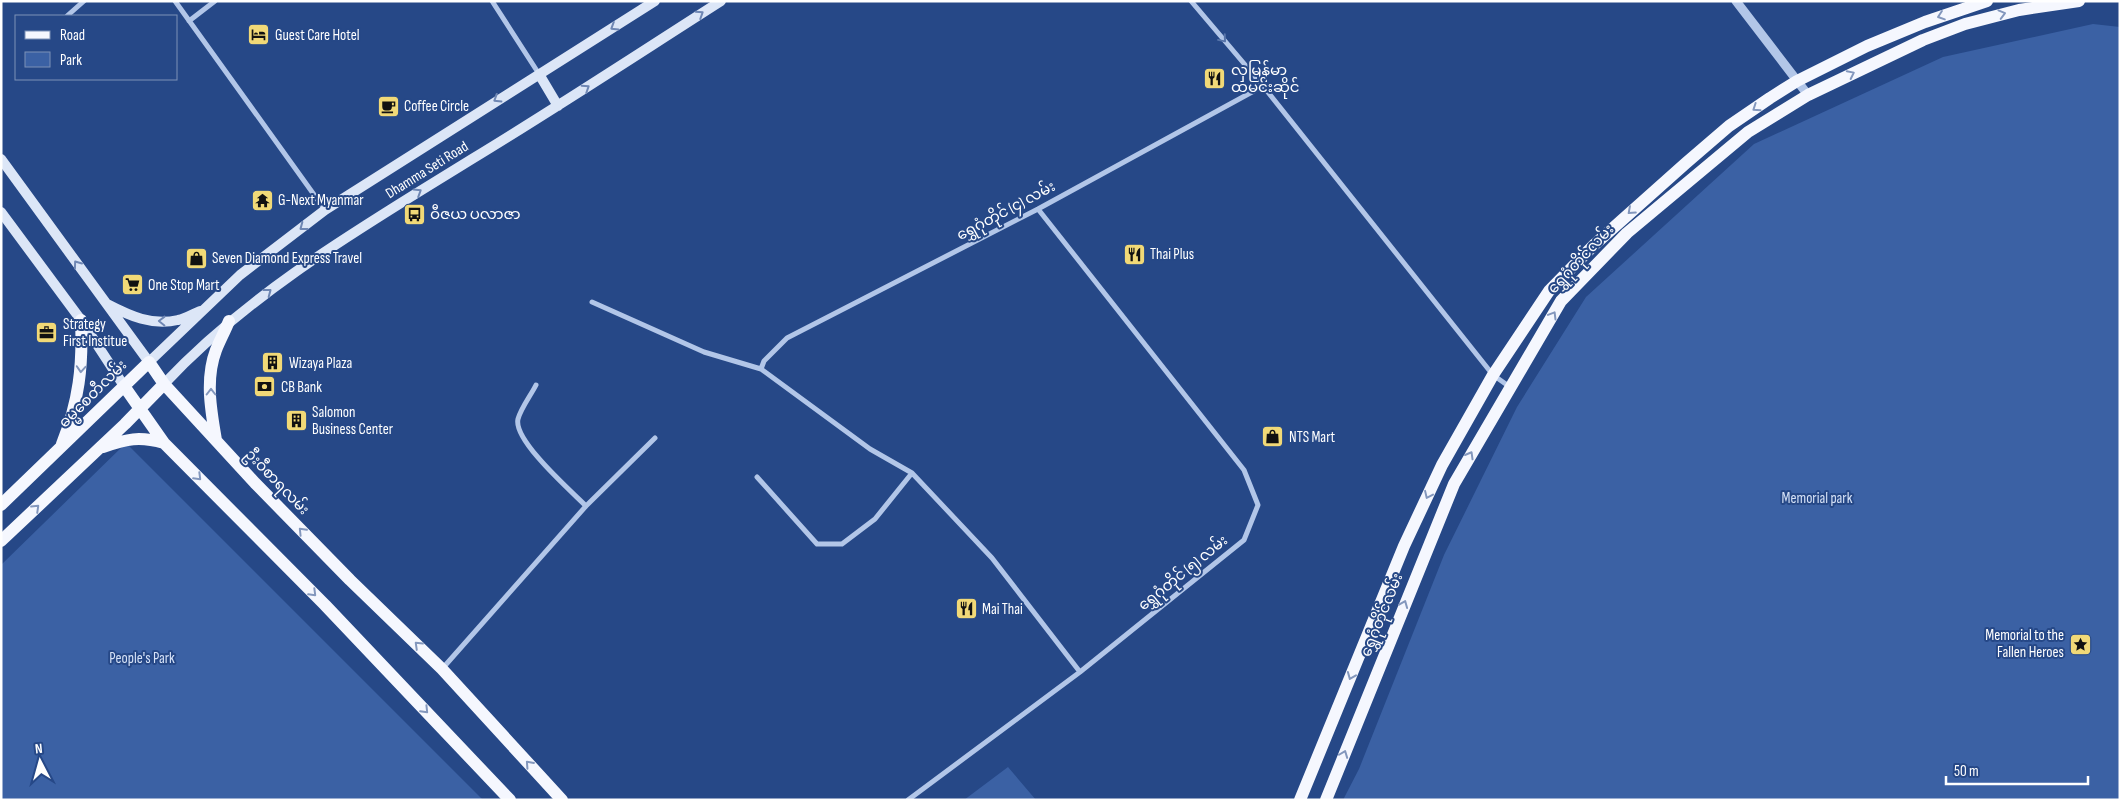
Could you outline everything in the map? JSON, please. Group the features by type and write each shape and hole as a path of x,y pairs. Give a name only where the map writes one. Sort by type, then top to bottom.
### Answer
{"main road":[{"name":"Dhamma Seti Road","path":"208,308 240,275 325,210 655,1"},
{"name":"Dhamma Seti Road","path":"164,384 229,321 286,278 721,1"},
{"name":"ရွှေဂုံတိုင်လမ်း","path":"1326,800 1454,484 1561,301 1627,233 1748,132 1808,95 1923,40 2019,10 2078,1"},
{"name":"ရွှေဂုံတိုင်လမ်း","path":"1300,800 1404,546 1442,465 1493,375 1549,291 1594,244 1729,126 1797,81 1867,46 1925,22 1982,2"},
{"path":"539,74 558,106"},
{"name":"ဦးဝီစာရလမ်း","path":"1,159 164,384 350,580 442,669 562,800"},
{"path":"1,212 81,320 164,443 325,605 510,800"},
{"path":"106,304 137,319 160,321 179,320 208,308"},
{"name":"ဓမ္မစေတီလမ်း","path":"1,505 149,362 208,308"},
{"path":"60,450 72,420 80,380 81,320"},
{"path":"216,440 211,408 212,366 216,351 229,321"},
{"path":"1,541 164,384"},
{"path":"98,448 129,438 147,438 164,443"}],"street":[{"path":"68,15 84,1"},
{"path":"175,1 325,210"},
{"path":"189,21 215,1"},
{"path":"492,1 539,74"},
{"path":"1191,1 1263,86 1493,375 1510,387"},
{"path":"1736,1 1808,95"},
{"path":"1982,2 1983,20"},
{"name":"ရွှေဂုံတိုင် (၄) လမ်း","path":"761,369 764,361 787,338 1038,209 1263,86"},
{"name":"ရွှေဂုံတိုင် (၅) လမ်း","path":"908,800 1080,672 1244,540 1258,506 1244,470 1038,209"},
{"path":"592,302 704,352 761,369 870,449 912,473 992,558 1080,672"},
{"path":"536,385 518,419 518,432 528,447 586,506"},
{"path":"442,669 586,506 655,438"},
{"path":"757,477 817,544 842,544 875,519 912,473"}],"green space":[{"name":"Memorial park","path":"2093,24 2120,27 2120,800 1343,800 1359,769 1444,555 1517,407 1586,297 1754,144 1943,57"},
{"name":"People's Park","path":"126,443 483,800 1,800 1,565"},
{"path":"1008,767 1036,800 964,800"}],"place":[{"name":"Guest Care Hotel","path":"259,35"},
{"name":"လှမြန်မာ ထမင်းဆိုင်","path":"1215,79"},
{"name":"Coffee Circle","path":"388,106"},
{"name":"G-Next Myanmar","path":"262,200"},
{"name":"ဝီဇယ ပလာဇာ","path":"414,214"},
{"name":"Thai Plus","path":"1134,254"},
{"name":"Seven Diamond Express Travel","path":"196,258"},
{"name":"One Stop Mart","path":"132,285"},
{"name":"Strategy First Institue","path":"47,333"},
{"name":"Wizaya Plaza","path":"273,363"},
{"name":"CB Bank","path":"265,387"},
{"name":"Salomon Business Center","path":"296,421"},
{"name":"NTS Mart","path":"1273,437"},
{"name":"Mai Thai","path":"966,609"},
{"name":"Memorial to the Fallen Heroes","path":"2080,644"}]}
